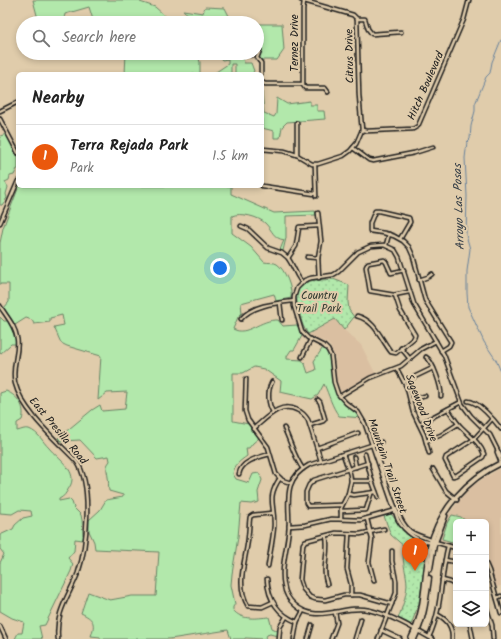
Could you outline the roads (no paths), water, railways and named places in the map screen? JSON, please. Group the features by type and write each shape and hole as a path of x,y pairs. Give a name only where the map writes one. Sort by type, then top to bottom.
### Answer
{"main road":[{"path":"414,639 424,611 433,542 443,521 456,499 477,477 492,467 501,464"},
{"path":"410,639 416,630"}],"street":[{"name":"Citrus Drive","path":"302,0 354,15 357,20 362,130"},
{"name":"Ternez Drive","path":"302,0 303,84 305,88 325,88 328,92"},
{"name":"Hitch Boulevard","path":"362,130 413,129 418,126 463,20 469,0"},
{"path":"357,20 365,19 368,30 372,34 402,32"},
{"path":"259,60 261,63 261,72"},
{"name":"Ternez Drive","path":"264,83 303,84"},
{"path":"0,111 16,103"},
{"path":"0,118 16,147"},
{"path":"297,123 297,155"},
{"path":"264,149 282,151 297,155 315,165 343,156 353,148 362,130"},
{"path":"353,148 369,160 373,161 414,153 433,147"},
{"path":"264,186 316,195 315,165"},
{"path":"0,223 16,186"},
{"path":"400,239 410,222 409,218 376,211 371,219 370,231 389,234 400,239 410,250 427,303 451,342 449,346 441,351"},
{"path":"318,213 322,241 318,258 319,278"},
{"path":"241,226 248,229 271,250 282,253 288,258 302,283"},
{"path":"288,258 296,246 299,228 319,226"},
{"path":"386,246 389,234"},
{"path":"435,341 422,349 397,369 370,378 340,396 336,384 334,360 325,345 311,339 302,329 294,301 296,293 302,283 319,278 330,278 337,275 355,256 362,252 376,247 386,246 396,253 400,260 413,306 435,341 441,351 461,402 468,415 483,428 494,441 501,457"},
{"path":"307,257 318,258"},
{"path":"403,270 391,273 384,260 366,264 370,291 395,295 409,292"},
{"path":"419,280 429,277 432,274"},
{"path":"357,316 366,319 373,325 380,333 391,352 395,353 415,335 400,310 395,295"},
{"path":"241,319 250,311 294,301"},
{"path":"280,303 282,320"},
{"name":"East Presilla Road","path":"0,306 14,327 16,334 18,344 14,362 14,374 20,396 29,411 77,462 84,480 86,524 82,557 76,577 61,611 58,624 58,639"},
{"path":"302,358 311,339"},
{"path":"401,348 410,359"},
{"path":"426,357 429,358 433,368 441,390 441,396"},
{"path":"404,382 433,368"},
{"name":"Sagewood Drive","path":"397,369 404,382 413,412 426,441 429,453"},
{"path":"246,380 246,415 253,429 266,444 274,470 280,478 291,483"},
{"path":"272,382 270,387 269,402 273,412"},
{"name":"Mountain Trail Street","path":"340,396 360,415 368,430 401,520 408,529 415,534 433,542"},
{"path":"410,400 425,396"},
{"path":"310,425 325,419 322,407 318,400"},
{"path":"468,401 473,402 501,429"},
{"path":"419,424 461,402"},
{"path":"253,429 280,408 293,408 304,415 310,425 321,461"},
{"path":"448,409 458,424 474,439 484,454 484,457 454,476 450,472 445,458 474,439 492,419"},
{"path":"426,441 441,435 458,424"},
{"path":"284,428 298,462 303,469"},
{"path":"483,428 493,442 501,464"},
{"path":"317,448 358,434"},
{"path":"381,442 321,461 303,469 296,475 291,483 288,497 289,526 283,582 289,599 303,610 319,614 350,609 364,609 387,616 431,638 438,615 444,560 448,546"},
{"name":"Mountain Trail Street","path":"373,444 393,511 406,531 416,538 453,547"},
{"path":"240,474 240,470 249,462 270,454"},
{"path":"341,519 342,505 348,494 351,481 343,454"},
{"path":"365,454 378,497"},
{"path":"354,457 356,467"},
{"path":"342,505 309,507 306,504 307,490 314,480 368,463"},
{"path":"433,469 446,491 456,499"},
{"path":"268,566 274,528 271,495 280,478"},
{"path":"351,481 372,481"},
{"path":"348,494 371,494 376,492"},
{"path":"341,511 359,512 366,510 371,494"},
{"path":"289,526 305,525 330,519 367,519 393,511"},
{"path":"272,513 253,515 250,517 248,540 243,564 242,582 248,606 265,606 273,602"},
{"path":"367,519 372,542 369,562 374,581"},
{"path":"384,529 360,534 340,533 304,542 300,577 301,585 308,595 318,600 351,595 367,596 392,604"},
{"path":"349,534 347,569 351,584 351,595"},
{"path":"326,536 327,547 325,578 327,584"},
{"path":"378,639 392,604 396,587 392,551"},
{"path":"444,560 453,562"},
{"path":"489,573 501,613"},
{"path":"267,579 268,590 273,602 286,617 297,622"},
{"path":"442,580 453,584"},
{"path":"497,598 501,596"},
{"path":"294,639 297,622 303,610"},
{"path":"331,639 337,623 335,612"},
{"path":"438,615 446,620 450,625 452,639"},
{"path":"489,616 492,625 493,639"},
{"path":"278,639 280,627 286,617"},
{"path":"355,639 361,618"},
{"path":"308,639 312,625"},
{"path":"0,626 6,639"},
{"path":"471,627 473,639"},
{"path":"381,630 400,639"}],"waterway":[{"name":"Arroyo Las Posas","path":"501,40 492,62 490,73 486,77 475,104 470,139 467,142 465,158 467,196 466,235 470,249 467,271 468,307 484,342 496,360 501,372"}],"place":[{"name":"Terra Rejada Park","path":"415,571"}],"park label":[{"name":"Country Trail Park","path":"319,302"}]}
